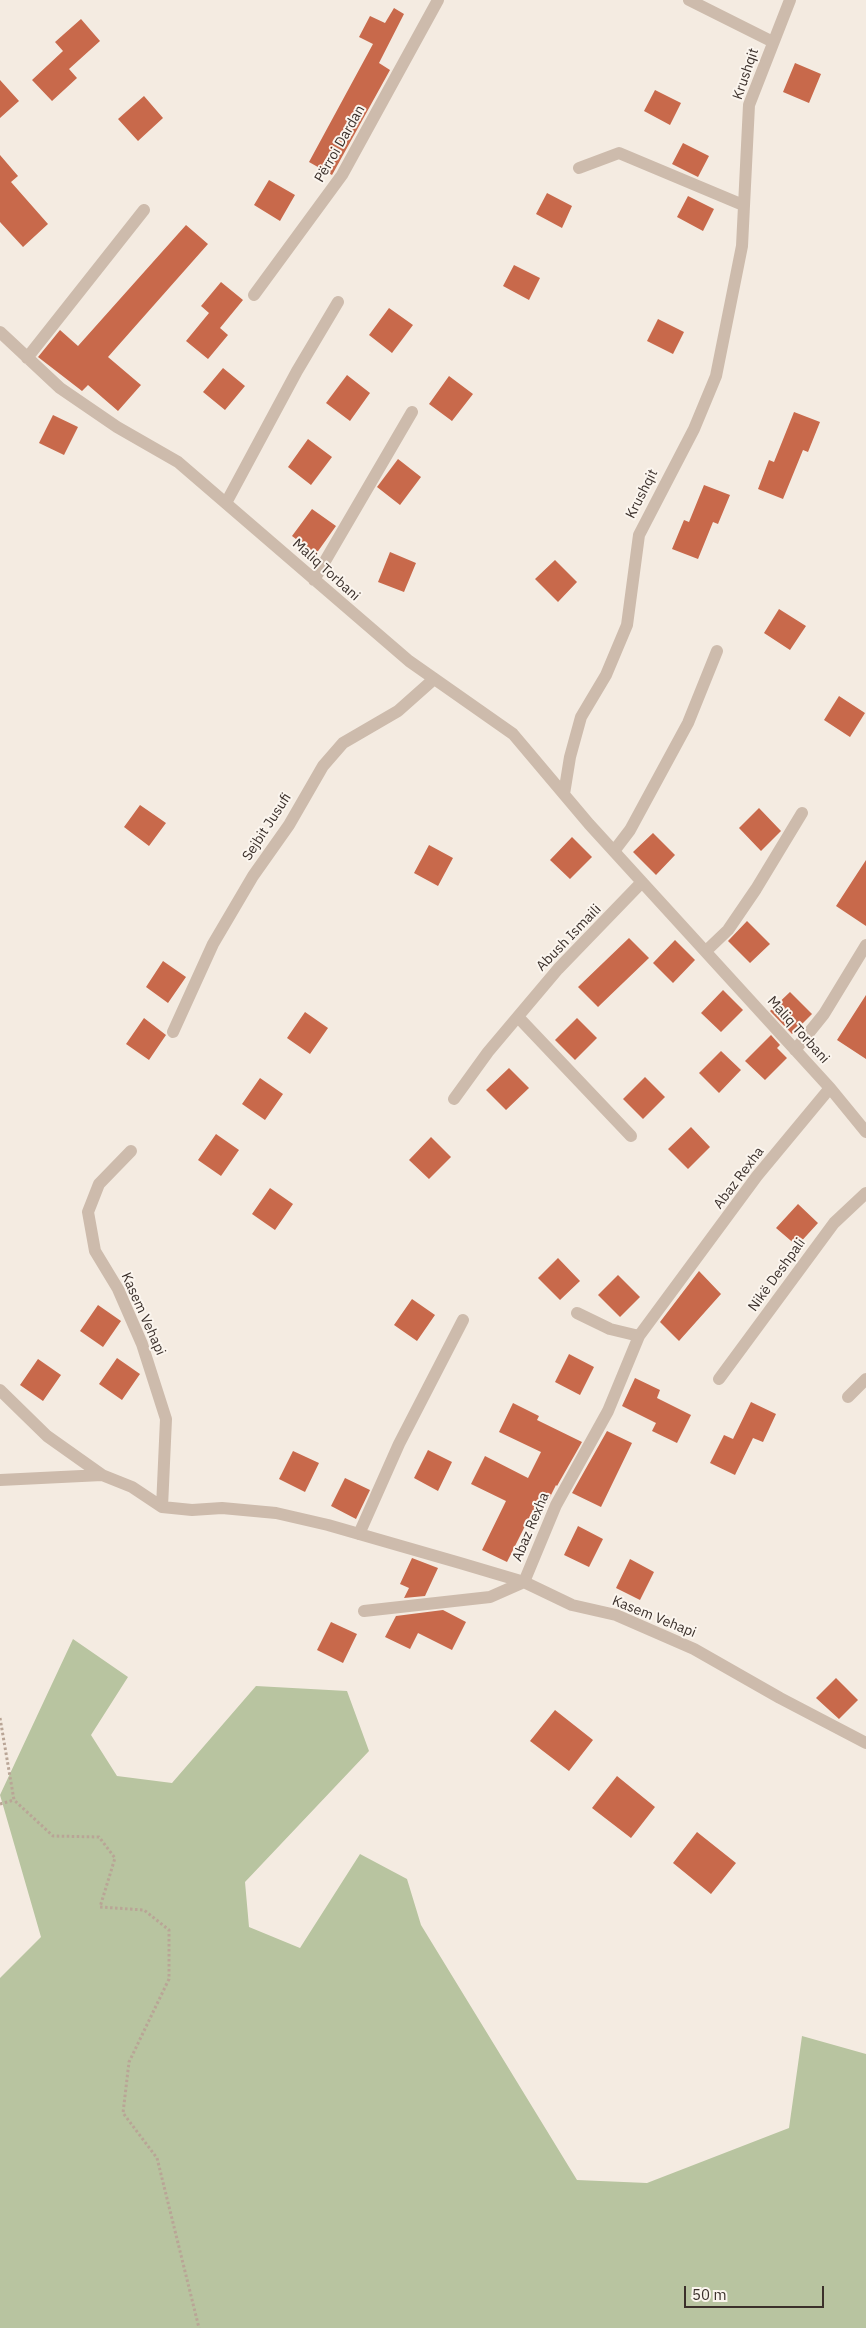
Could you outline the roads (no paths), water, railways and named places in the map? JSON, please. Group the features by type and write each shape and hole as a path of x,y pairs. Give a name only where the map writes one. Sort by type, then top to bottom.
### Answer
{"street":[{"name":"Përroi Dardan","path":"254,295 342,175 438,0"},
{"name":"Krushqit","path":"689,0 773,42"},
{"name":"Krushqit","path":"564,794 570,757 581,717 606,676 627,624 639,535 694,429 716,376 742,246 750,105 790,0"},
{"path":"579,168 619,153 743,205"},
{"path":"27,358 144,210"},
{"path":"226,503 297,370 338,302"},
{"name":"Maliq Torbani","path":"0,332 60,388 117,427 178,462 409,661 513,734 614,851 830,1088 866,1132"},
{"path":"314,580 412,412"},
{"path":"614,851 630,830 688,723 717,651"},
{"name":"Sejbit Jusufi","path":"173,1032 213,944 253,876 289,825 323,766 343,743 398,711 434,679"},
{"path":"706,951 728,930 745,906 802,813"},
{"name":"Abush Ismaili","path":"454,1099 488,1052 558,969 642,882"},
{"path":"796,1050 824,1014 866,945"},
{"path":"518,1017 631,1136"},
{"name":"Abaz Rexha","path":"364,1611 490,1597 524,1582 556,1505 608,1411 640,1336 757,1176 830,1088"},
{"name":"Kasem Vehapi","path":"131,1151 99,1184 88,1212 95,1251 118,1289 142,1344 166,1419 162,1506"},
{"name":"Nikë Deshpali","path":"719,1379 834,1223 866,1193"},
{"path":"577,1313 610,1329 640,1336"},
{"path":"359,1534 399,1444 463,1320"},
{"path":"848,1397 866,1379"},
{"path":"0,1390 47,1436 102,1475"},
{"name":"Kasem Vehapi","path":"0,1480 102,1475 132,1487 162,1506 192,1510 222,1508 276,1514 359,1534 524,1582 572,1605 616,1615 694,1649 780,1698 866,1743"}]}
